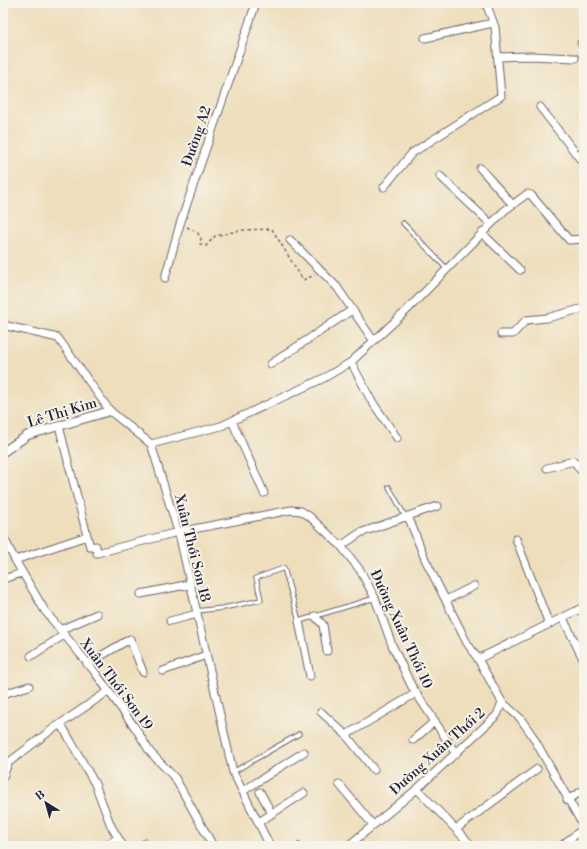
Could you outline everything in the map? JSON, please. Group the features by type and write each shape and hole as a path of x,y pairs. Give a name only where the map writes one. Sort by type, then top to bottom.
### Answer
{"street":[{"name":"Đường A2","path":"165,278 180,224 256,3"},
{"path":"384,187 412,153 502,96 493,23 486,3"},
{"path":"425,38 493,23"},
{"path":"498,57 531,56 575,58"},
{"path":"540,107 584,164"},
{"path":"480,168 512,204"},
{"path":"440,176 491,224"},
{"path":"3,325 58,338 110,411 151,444 221,426 324,378 351,362 406,311 491,224 512,204 527,194 531,195 569,240 584,239"},
{"path":"482,233 520,270"},
{"path":"290,240 337,287 374,340"},
{"path":"501,334 513,334 526,320 547,318 584,308"},
{"path":"271,364 352,310"},
{"path":"351,362 371,400 397,438"},
{"name":"Lê Thị Kim","path":"3,452 28,435 110,411"},
{"path":"232,421 264,493"},
{"path":"15,560 87,536 58,426"},
{"name":"Xuân Thới Sơn 18","path":"151,444 178,532 233,772 270,846"},
{"path":"547,468 574,461 584,475"},
{"path":"341,546 360,533 438,506"},
{"name":"Đường Xuân Thới 10","path":"87,536 90,547 96,546 97,553 178,532 297,510 309,516 341,546 360,570 375,598 392,645 416,693 456,754"},
{"name":"Đường Xuân Thới 2","path":"348,846 417,789 456,754 497,715 502,702 478,659 467,643 425,559 407,516"},
{"name":"Xuân Thới Sơn 19","path":"3,536 22,573 45,611 88,664 107,692 136,729 150,752 175,778 212,846"},
{"path":"516,538 549,624"},
{"path":"3,579 22,573"},
{"path":"141,594 190,584"},
{"path":"446,600 474,586"},
{"path":"478,659 584,607"},
{"path":"170,621 196,613"},
{"path":"31,656 62,632 98,614"},
{"path":"315,616 323,625 327,651"},
{"path":"563,618 584,661"},
{"path":"299,621 310,676"},
{"path":"88,664 130,639 143,672"},
{"path":"163,671 206,655"},
{"path":"3,694 29,686"},
{"path":"4,772 8,763 107,692"},
{"path":"346,735 416,693"},
{"path":"502,702 520,718 532,735 567,800 584,827 561,846"},
{"path":"321,712 346,735 374,770"},
{"path":"413,740 435,721"},
{"path":"61,724 95,784 111,826 123,846"},
{"path":"243,791 304,752"},
{"path":"456,829 537,769"},
{"path":"339,784 373,825"},
{"path":"417,789 472,846"},
{"path":"567,800 584,790"},
{"path":"260,792 272,814"},
{"path":"259,822 304,793"},
{"path":"105,846 118,838"}],"lane":[{"path":"403,223 447,269"},
{"path":"389,487 407,516"},
{"path":"196,613 261,600 256,578 284,568 299,621 375,598"},
{"path":"233,772 299,734"},
{"path":"570,839 576,846"}],"path":[{"path":"180,224 197,232 201,238 200,244 206,246 215,236 242,230 272,229 303,280 322,273"}]}
